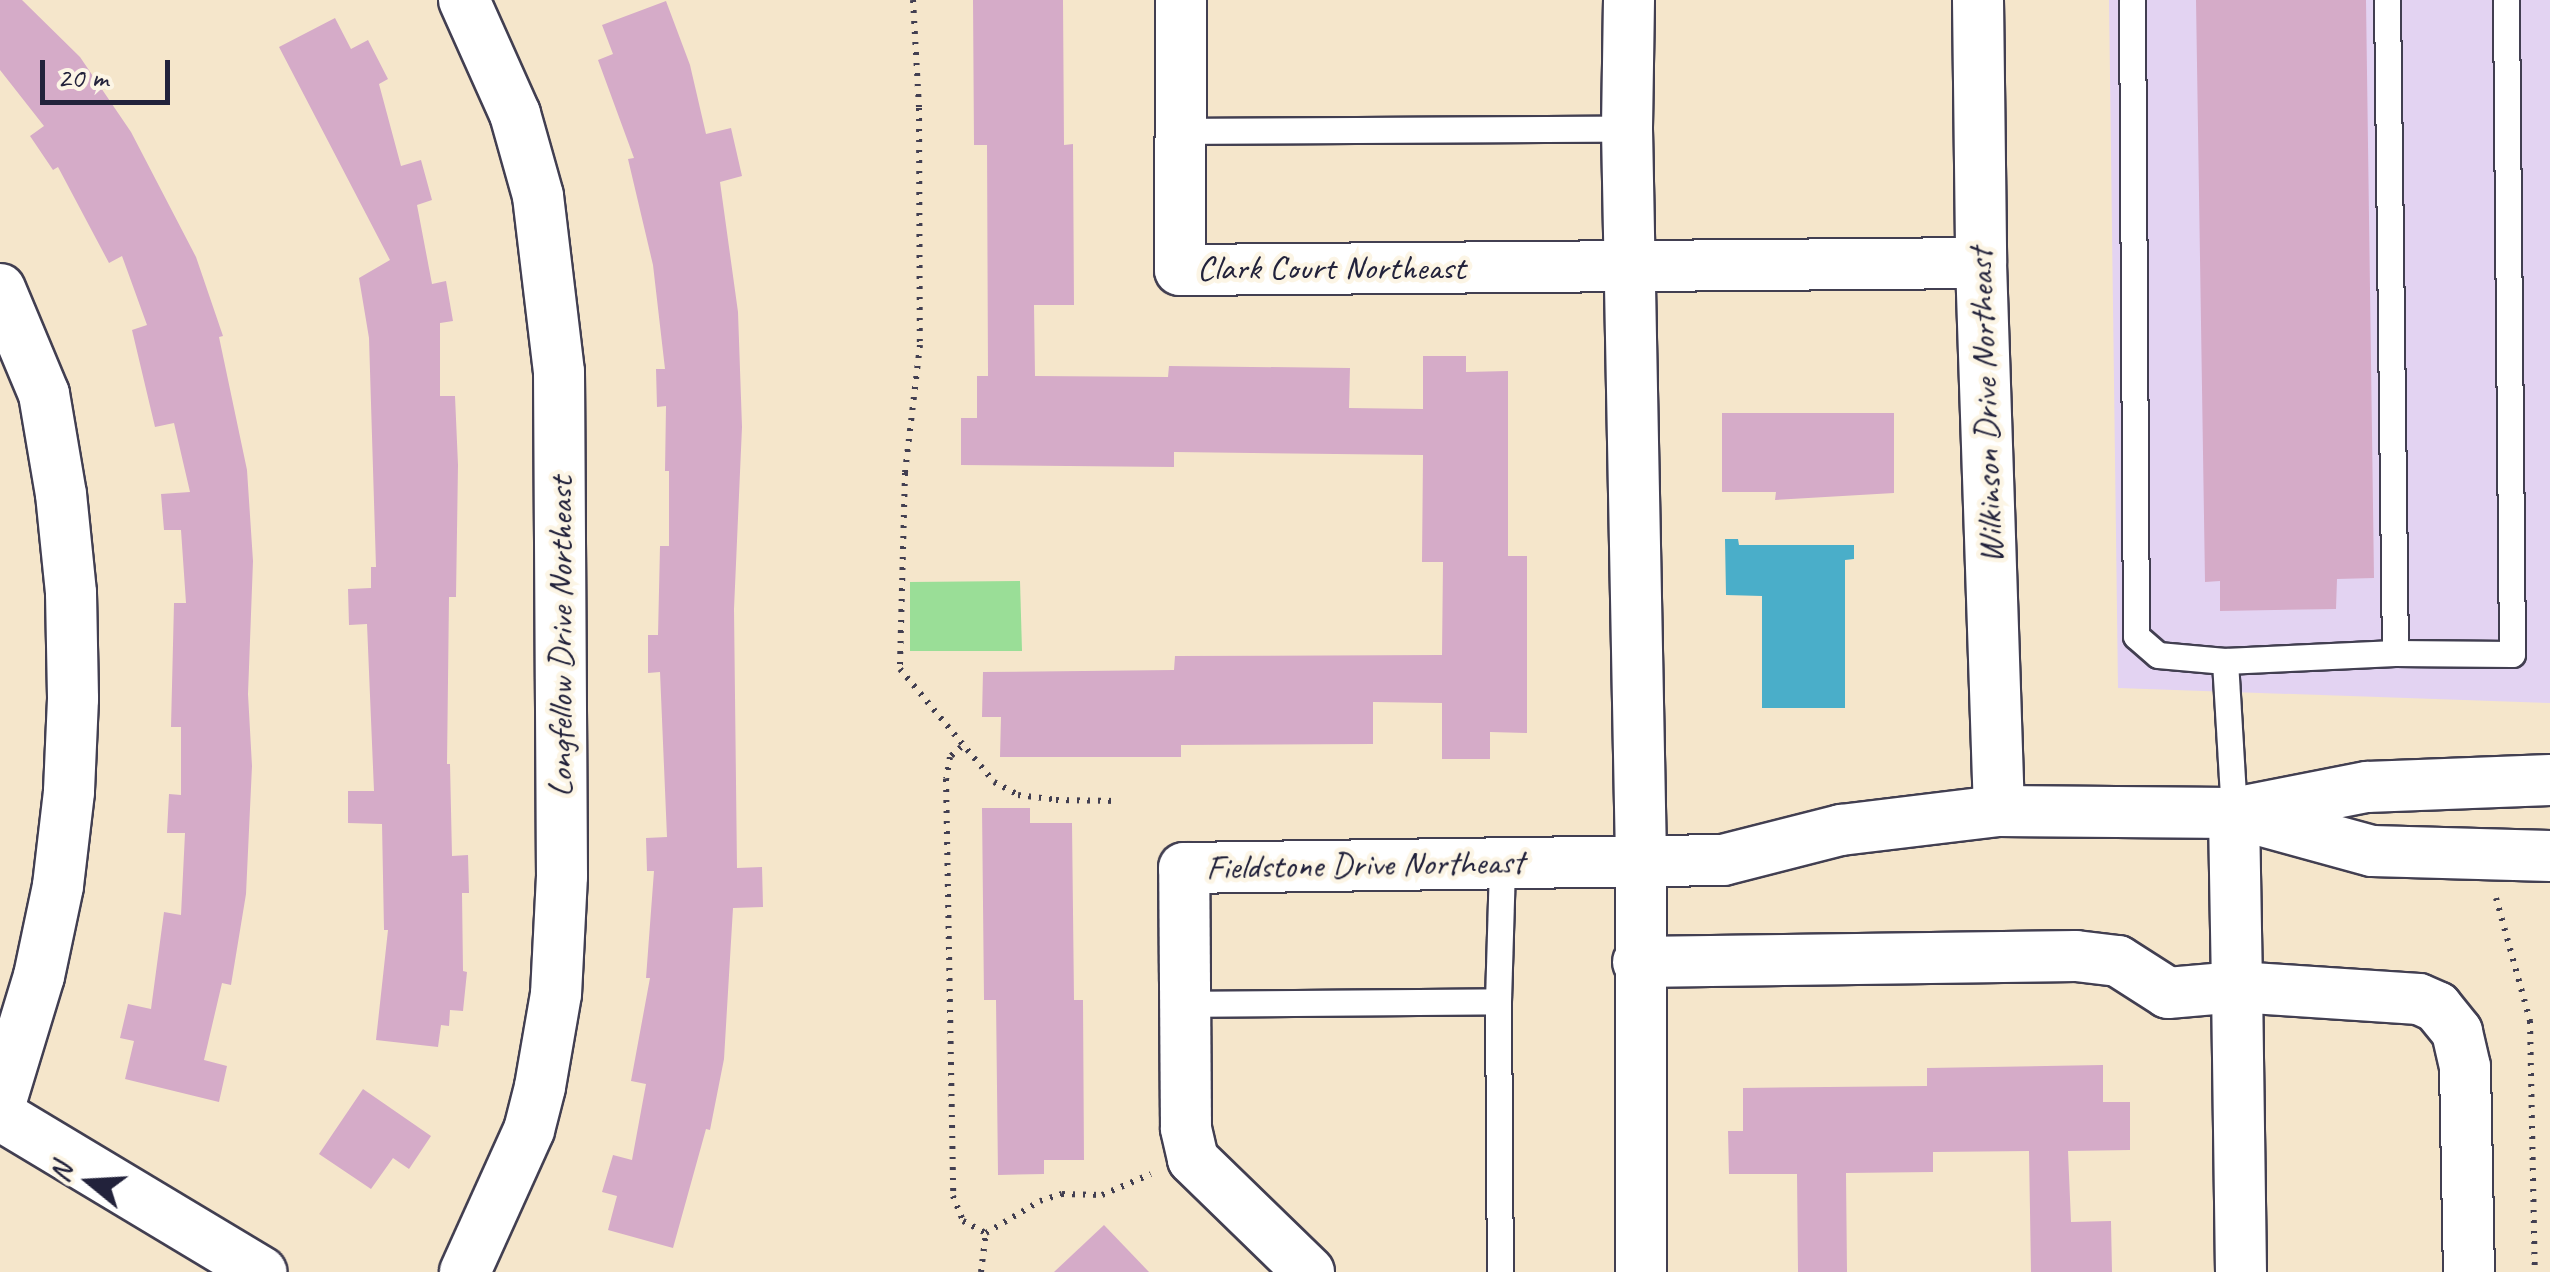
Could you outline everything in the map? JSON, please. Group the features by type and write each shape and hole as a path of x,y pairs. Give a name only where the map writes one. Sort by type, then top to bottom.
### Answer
{"street":[{"name":"Longfellow Drive Northeast","path":"464,0 515,114 538,196 559,372 562,876 556,994 540,1087 529,1130 465,1272"},
{"name":"Clark Court Northeast","path":"1181,0 1180,270 1981,262"},
{"path":"1629,0 1627,129 1641,861 1641,1272"},
{"name":"Wilkinson Drive Northeast","path":"1978,0 1981,262 1999,811"},
{"path":"0,289 44,394 69,573 73,699 69,792 58,886 40,976 0,1104"},
{"name":"Fieldstone Drive Northeast","path":"1193,1159 1186,1128 1184,868 1723,860 1841,830 1999,811 2234,814 2367,787 2550,780"},
{"path":"2234,814 2241,1272"},
{"name":"Fieldstone Drive Northeast","path":"2234,814 2372,851 2550,856"},
{"path":"1638,962 2076,956 2118,961 2168,993 2237,987 2419,999 2437,1007 2457,1032 2465,1068 2468,1272"},
{"path":"0,1115 261,1272"},
{"path":"1193,1159 1308,1272"}],"lane":[{"path":"2132,0 2136,636 2158,655 2226,661 2394,653 2512,654 2506,0"},
{"path":"2387,0 2394,653"},
{"path":"1179,131 1627,129"},
{"path":"2226,661 2234,814"},
{"path":"1500,1272 1498,1001 1502,864"},
{"path":"1183,1004 1498,1001"}],"path":[{"path":"913,0 919,108 920,346 905,473 900,669 994,782 1018,794 1118,801"},
{"path":"962,746 950,757 946,780 952,1196 963,1222 986,1233"},
{"path":"2513,894 2495,894 2530,1021 2534,1272"},
{"path":"986,1233 1040,1201 1062,1194 1102,1196 1193,1159"},
{"path":"981,1272 986,1233"}],"shaded area":[{"path":"2109,0 2550,0 2550,703 2118,688"}],"green space":[{"path":"1020,581 1022,651 910,651 910,582"}],"water":[{"path":"1725,539 1738,539 1739,545 1854,545 1854,559 1845,560 1845,708 1762,708 1762,596 1726,595"}],"building":[{"path":"0,0 22,0 80,57 131,132 196,257 223,336 219,337 247,470 253,561 248,694 252,766 246,894 231,985 222,983 204,1060 227,1066 219,1102 125,1079 134,1041 120,1038 128,1004 151,1009 164,912 181,915 185,833 167,833 169,794 181,795 181,727 171,727 174,603 186,603 181,530 164,530 161,494 190,492 174,423 155,427 132,330 147,325 122,256 109,263 58,167 53,170 30,136 44,126 0,70"},
{"path":"973,0 1063,0 1064,145 1073,144 1074,305 1034,305 1035,376 1168,377 1169,366 1350,368 1349,408 1423,409 1423,356 1466,356 1466,372 1508,371 1508,556 1527,556 1527,733 1490,732 1490,759 1442,759 1442,703 1373,702 1373,744 1181,745 1181,757 1000,757 1001,717 982,717 983,672 1174,670 1175,656 1442,655 1443,562 1422,562 1423,455 1174,452 1174,467 961,465 961,418 977,418 977,376 988,376 987,145 974,145"},
{"path":"2196,0 2366,0 2374,578 2337,579 2336,609 2220,611 2220,581 2205,582"},
{"path":"666,1 690,65 706,134 731,128 742,176 720,182 738,312 742,427 734,609 737,868 762,867 763,907 733,908 724,1059 710,1130 706,1129 673,1248 608,1230 617,1196 602,1192 613,1155 632,1160 646,1084 631,1081 650,978 646,978 654,871 647,871 646,838 667,837 660,672 648,673 648,635 658,635 660,546 669,546 669,471 665,471 666,406 657,407 656,369 665,369 653,265 628,159 634,158 598,60 613,54 602,25"},
{"path":"335,18 351,49 368,40 388,79 379,84 401,166 421,160 432,200 417,205 432,284 446,281 453,321 440,323 440,396 455,396 458,465 456,597 449,597 447,764 452,856 468,855 469,893 462,893 463,971 467,972 463,1011 450,1010 449,1026 441,1025 438,1047 376,1040 388,930 384,930 382,824 348,823 348,791 374,791 367,624 349,625 348,589 371,588 371,567 376,567 369,338 359,278 390,260 279,47"},
{"path":"1722,413 1894,413 1894,493 1775,500 1776,492 1722,492"},
{"path":"982,808 1030,808 1030,823 1072,823 1074,1000 1083,1000 1084,1160 1044,1160 1044,1174 998,1175 996,1000 984,1000"},
{"path":"2103,1065 2103,1102 2130,1102 2130,1150 2068,1151 2071,1222 2111,1221 2112,1272 2031,1272 2029,1151 1933,1152 1933,1172 1846,1173 1847,1272 1798,1272 1797,1174 1729,1174 1728,1131 1743,1131 1743,1088 1927,1086 1927,1068"},
{"path":"363,1089 431,1136 409,1169 393,1158 371,1189 319,1154"},
{"path":"1104,1225 1149,1272 1054,1272"}]}
